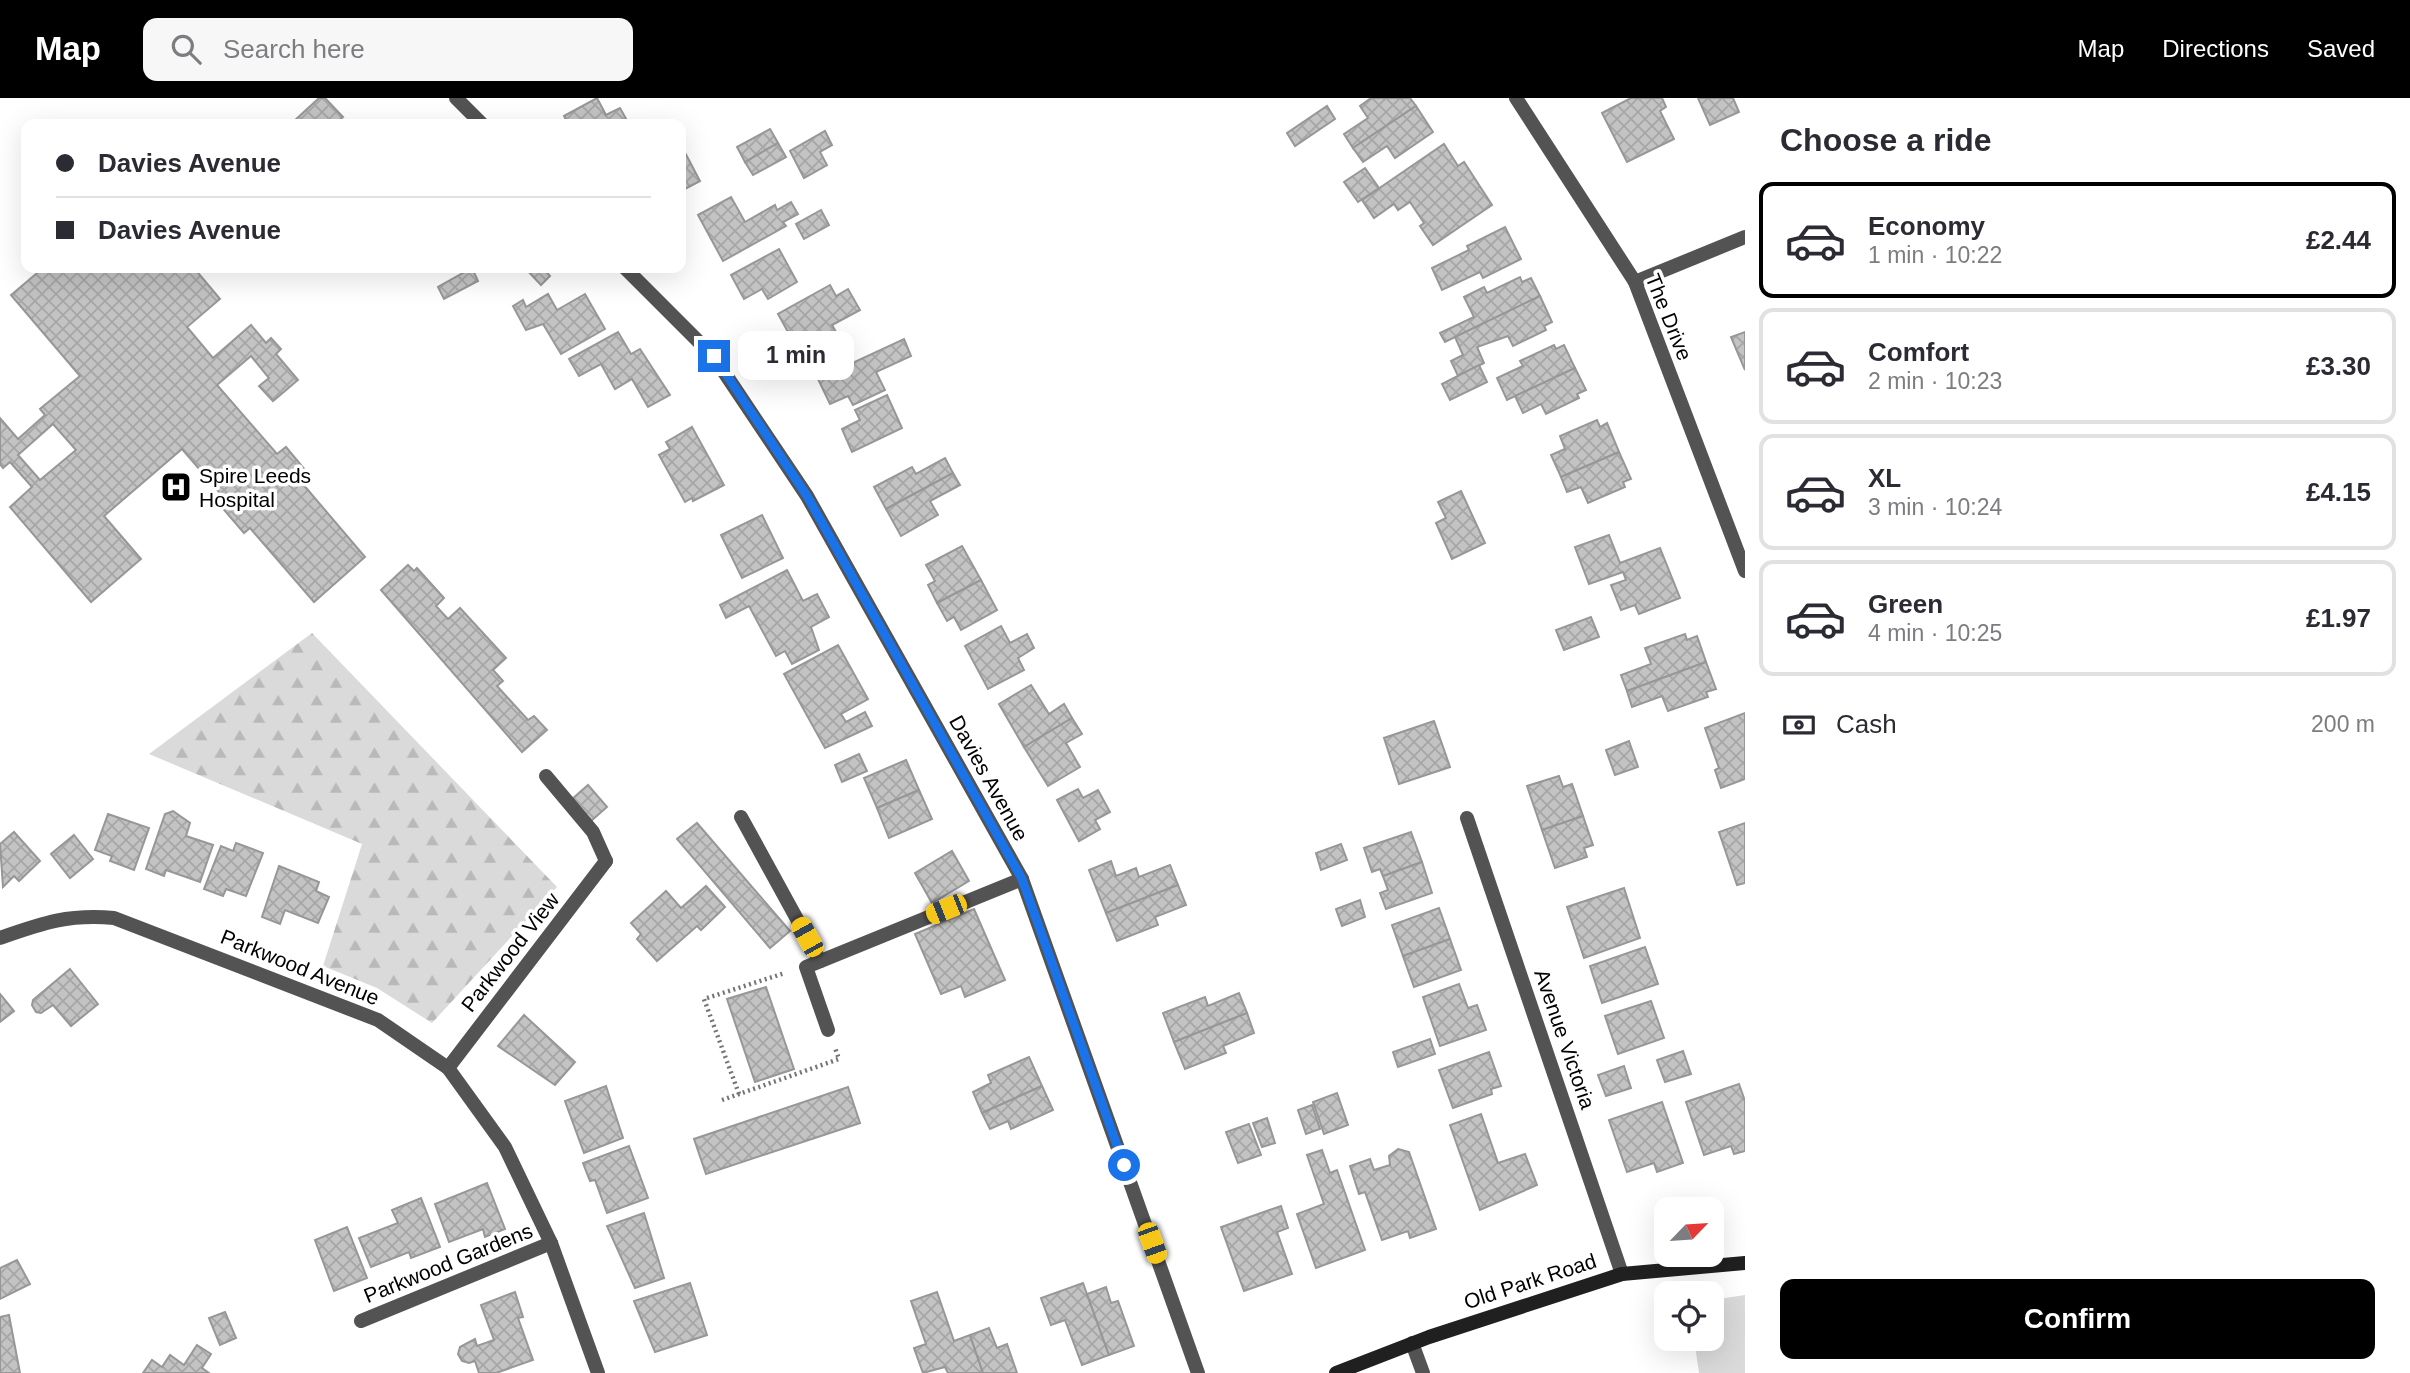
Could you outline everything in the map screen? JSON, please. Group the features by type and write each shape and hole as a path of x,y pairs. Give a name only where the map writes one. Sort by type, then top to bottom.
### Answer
{"street":[{"path":"456,98 477,119"},
{"name":"The Drive","path":"1516,98 1635,282 1745,571"},
{"path":"1635,282 1745,237"},
{"name":"Davies Avenue","path":"630,273 714,356 807,496 1022,879 1198,1373"},
{"name":"Parkwood View","path":"448,1068 606,861 593,832 546,776"},
{"path":"741,817 821,961"},
{"name":"Avenue Victoria","path":"1467,818 1622,1274"},
{"path":"828,1030 806,967 1022,879"},
{"name":"Parkwood Avenue","path":"0,938 43,923 81,915 114,918 378,1020 448,1068 505,1147 551,1243 598,1373"},
{"name":"Parkwood Gardens","path":"361,1321 551,1243"},
{"name":"Old Park Road","path":"1336,1373 1412,1343 1622,1274 1745,1264"},
{"path":"1412,1343 1423,1373"}],"path":[{"path":"739,1094 704,999 806,967"},
{"path":"722,1100 839,1059 828,1030"}],"green space":[{"path":"312,633 557,887 432,1023 377,988 323,966 362,844 149,754"},
{"path":"1745,1295 1745,1373 1699,1373 1696,1351 1724,1351 1724,1298"}],"building":[{"path":"319,98 325,98 343,117 341,119 296,119"},
{"path":"597,98 606,115 620,108 626,119 566,119 564,116"},
{"path":"1371,98 1410,98 1416,106 1353,148 1344,134 1368,118 1360,106"},
{"path":"1631,98 1662,98 1666,107 1660,111 1674,139 1627,162 1602,113"},
{"path":"1698,98 1733,98 1739,112 1710,125"},
{"path":"1327,106 1335,119 1295,146 1287,133"},
{"path":"1416,106 1433,132 1395,158 1387,146 1363,162 1353,148"},
{"path":"770,129 778,143 745,162 737,147"},
{"path":"825,131 832,145 820,152 827,165 804,178 790,151"},
{"path":"778,143 786,157 753,175 745,162"},
{"path":"1444,144 1458,166 1464,162 1492,205 1433,245 1420,226 1424,223 1410,202 1398,210 1394,204 1374,218 1362,200"},
{"path":"686,154 700,181 686,188"},
{"path":"1365,168 1379,188 1358,202 1344,182"},
{"path":"731,197 745,222 775,205 777,210 791,202 798,214 783,222 786,226 723,261 698,215"},
{"path":"821,210 829,225 804,239 796,224"},
{"path":"1505,227 1521,259 1483,278 1480,272 1442,290 1432,268 1469,250 1467,246"},
{"path":"779,249 797,282 768,299 762,289 744,299 731,275"},
{"path":"37,273 198,273 220,299 187,327 213,358 251,325 266,343 271,338 281,349 276,354 298,380 273,401 259,386 269,378 251,356 217,385 277,454 286,447 310,476 302,483 365,557 314,602 250,528 244,533 219,504 225,499 182,449 104,516 141,559 91,602 10,507 32,487 10,462 3,468 0,464 0,418 18,439 45,415 40,409 80,376 11,295","holes":["53,424 76,450 40,480 18,455"]},
{"path":"463,273 474,273 478,281 444,299 438,287"},
{"path":"530,273 547,273 550,276 541,285"},
{"path":"1520,277 1522,282 1531,278 1540,296 1445,342 1440,333 1474,317 1464,297 1484,287 1487,293"},
{"path":"830,285 836,296 848,289 860,310 832,325 842,342 805,363 778,314"},
{"path":"548,294 557,310 585,294 605,329 561,354 543,324 526,330 513,306 523,300 526,307"},
{"path":"1540,296 1552,322 1544,326 1546,330 1513,346 1508,336 1477,347 1484,363 1458,376 1451,361 1463,355 1455,337"},
{"path":"618,332 631,354 640,349 670,395 648,407 632,379 615,389 601,364 579,376 569,359"},
{"path":"1745,332 1745,370 1731,337"},
{"path":"904,339 911,356 876,372 885,390 853,405 848,396 830,404 818,379"},
{"path":"1554,345 1556,349 1564,345 1575,368 1507,400 1497,378 1523,366 1520,361"},
{"path":"1479,365 1487,382 1450,400 1442,384"},
{"path":"1575,368 1586,390 1577,394 1579,398 1546,414 1541,404 1523,413 1515,396"},
{"path":"887,395 902,428 852,452 842,429 860,420 855,410"},
{"path":"1597,420 1600,427 1607,423 1619,452 1561,477 1551,455 1565,449 1560,436"},
{"path":"692,427 724,485 693,501 692,498 685,502 659,455 670,449 666,442"},
{"path":"1619,452 1631,479 1623,482 1625,487 1588,503 1581,487 1567,492 1561,477"},
{"path":"945,458 953,473 886,509 874,487 912,467 916,474"},
{"path":"953,473 960,485 930,501 938,515 901,536 886,509"},
{"path":"1461,491 1485,543 1452,559 1436,523 1446,518 1438,502"},
{"path":"762,515 783,558 742,578 721,535"},
{"path":"1609,535 1620,563 1660,548 1680,598 1639,614 1635,605 1621,610 1611,585 1626,580 1623,572 1589,584 1575,547"},
{"path":"962,546 981,580 937,603 928,585 935,581 926,565"},
{"path":"408,565 414,571 417,568 444,598 436,606 448,619 460,608 506,658 493,670 503,681 497,686 528,720 534,716 547,730 522,752 381,590"},
{"path":"787,570 803,601 817,594 829,617 811,627 819,650 792,664 785,651 776,656 749,606 726,618 720,605"},
{"path":"981,580 997,610 961,630 954,617 947,621 937,603"},
{"path":"1591,617 1599,637 1564,650 1556,630"},
{"path":"1001,626 1010,643 1027,634 1034,648 1018,658 1024,670 988,689 965,646"},
{"path":"1685,634 1687,640 1697,636 1706,662 1627,691 1621,675 1651,664 1645,648"},
{"path":"838,645 868,699 841,714 846,722 865,712 872,726 825,748 784,674"},
{"path":"1706,662 1716,689 1706,692 1708,697 1668,711 1662,696 1632,707 1627,691"},
{"path":"1031,685 1049,714 1064,704 1072,718 1024,747 999,704"},
{"path":"1745,713 1745,779 1721,788 1715,770 1719,768 1705,728"},
{"path":"1072,718 1082,734 1066,743 1080,767 1048,786 1024,747"},
{"path":"1434,721 1450,767 1399,784 1384,738"},
{"path":"1629,741 1638,767 1615,775 1606,750"},
{"path":"859,754 867,771 842,782 835,765"},
{"path":"906,760 919,790 877,808 864,778"},
{"path":"1559,776 1563,787 1572,784 1583,816 1542,830 1527,786"},
{"path":"588,785 607,807 591,821 572,799"},
{"path":"1078,789 1083,798 1098,790 1110,812 1095,820 1100,829 1079,841 1057,800"},
{"path":"919,790 932,819 889,838 877,808"},
{"path":"173,811 190,823 186,836 213,845 200,882 166,870 164,876 146,869 165,814"},
{"path":"108,814 149,828 134,870 110,861 112,856 95,850"},
{"path":"1583,816 1593,845 1584,848 1587,857 1555,868 1542,830"},
{"path":"697,823 790,931 770,948 677,839"},
{"path":"1745,823 1745,883 1737,885 1719,832"},
{"path":"14,832 40,861 19,881 14,876 3,887 0,844"},
{"path":"1411,832 1422,862 1383,876 1380,869 1372,872 1364,848"},
{"path":"74,835 93,859 70,878 51,854"},
{"path":"236,843 263,853 246,896 226,889 223,896 204,889 221,846 233,851"},
{"path":"1341,844 1347,860 1321,870 1316,853"},
{"path":"952,851 969,881 932,903 915,873"},
{"path":"1111,861 1116,876 1136,868 1139,877 1170,865 1178,885 1106,913 1089,870"},
{"path":"1422,862 1432,893 1386,909 1380,893 1388,890 1383,876"},
{"path":"279,866 319,882 316,891 329,897 318,923 285,910 280,924 262,917"},
{"path":"1178,885 1186,905 1155,917 1158,925 1117,941 1106,913"},
{"path":"706,886 725,907 701,930 697,926 657,961 637,939 641,934 631,923 666,891 681,908"},
{"path":"1624,888 1640,938 1584,958 1567,907"},
{"path":"1360,900 1365,917 1342,926 1336,909"},
{"path":"1439,908 1450,939 1403,956 1392,925"},
{"path":"974,909 1005,980 965,997 961,986 941,994 915,934"},
{"path":"1450,939 1461,970 1414,987 1403,956"},
{"path":"1645,947 1658,984 1602,1003 1590,966"},
{"path":"70,969 98,1004 71,1026 53,1005 41,1013 36,1012 32,1005 33,1000"},
{"path":"1459,984 1468,1008 1477,1005 1486,1030 1440,1046 1423,997"},
{"path":"766,987 794,1069 755,1082 727,999"},
{"path":"1239,993 1247,1013 1174,1042 1163,1013 1205,997 1208,1006"},
{"path":"0,994 14,1011 0,1022"},
{"path":"1651,1001 1664,1038 1618,1054 1605,1016"},
{"path":"1247,1013 1254,1033 1223,1046 1226,1053 1185,1069 1174,1042"},
{"path":"524,1015 575,1062 555,1085 498,1046"},
{"path":"1430,1039 1435,1054 1398,1067 1393,1052"},
{"path":"1683,1051 1691,1074 1665,1082 1657,1060"},
{"path":"1489,1052 1501,1086 1491,1089 1492,1094 1453,1108 1439,1070"},
{"path":"1029,1057 1042,1086 982,1113 973,1092 991,1083 988,1075"},
{"path":"1624,1066 1631,1088 1606,1096 1598,1075"},
{"path":"1739,1084 1745,1101 1745,1151 1734,1154 1731,1146 1704,1155 1686,1102"},
{"path":"606,1086 623,1138 584,1153 565,1101"},
{"path":"1042,1086 1053,1110 1011,1129 1008,1121 990,1129 982,1113"},
{"path":"848,1087 860,1123 706,1174 694,1139"},
{"path":"1337,1093 1348,1125 1324,1134 1313,1102"},
{"path":"1662,1102 1683,1163 1657,1172 1654,1163 1627,1172 1609,1120"},
{"path":"1312,1105 1320,1129 1306,1134 1298,1110"},
{"path":"1481,1114 1498,1163 1525,1154 1537,1185 1480,1210 1450,1125"},
{"path":"1267,1118 1275,1143 1262,1147 1253,1123"},
{"path":"1249,1124 1261,1155 1238,1163 1226,1132"},
{"path":"629,1146 648,1198 607,1213 595,1180 590,1181 583,1163"},
{"path":"1398,1149 1409,1152 1436,1229 1410,1238 1408,1231 1382,1240 1365,1192 1359,1194 1350,1166 1370,1159 1374,1170 1390,1165 1389,1156"},
{"path":"1322,1150 1330,1173 1337,1170 1365,1250 1316,1268 1297,1214 1324,1204 1307,1155"},
{"path":"487,1183 505,1229 485,1237 483,1229 449,1242 435,1204"},
{"path":"421,1198 440,1247 411,1258 409,1252 371,1267 359,1238 398,1223 392,1210"},
{"path":"1281,1206 1288,1228 1277,1232 1292,1274 1244,1291 1221,1227"},
{"path":"644,1213 664,1278 635,1288 607,1226"},
{"path":"347,1227 367,1278 334,1291 315,1240"},
{"path":"17,1260 30,1284 0,1299 0,1268"},
{"path":"690,1283 707,1335 655,1352 634,1301"},
{"path":"1083,1283 1109,1355 1082,1365 1065,1320 1051,1325 1041,1298"},
{"path":"1106,1287 1111,1303 1118,1301 1134,1346 1109,1355 1087,1294"},
{"path":"515,1292 523,1317 518,1318 533,1360 496,1373 479,1373 475,1361 462,1361 458,1354 460,1347 475,1339 477,1346 494,1340 481,1305"},
{"path":"937,1292 954,1341 970,1335 983,1373 948,1373 945,1367 923,1373 914,1348 926,1344 911,1301"},
{"path":"225,1312 236,1338 220,1345 209,1318"},
{"path":"9,1315 20,1373 0,1373 0,1317"},
{"path":"989,1328 997,1348 1007,1344 1017,1373 983,1373 970,1335"},
{"path":"197,1345 211,1354 202,1368 209,1373 143,1373 152,1360 162,1367 170,1355 184,1365"}],"place":[{"name":"Spire Leeds Hospital","path":"176,487"}],"route":[{"path":"714,356 807,496 1022,879 1124,1165"}]}
